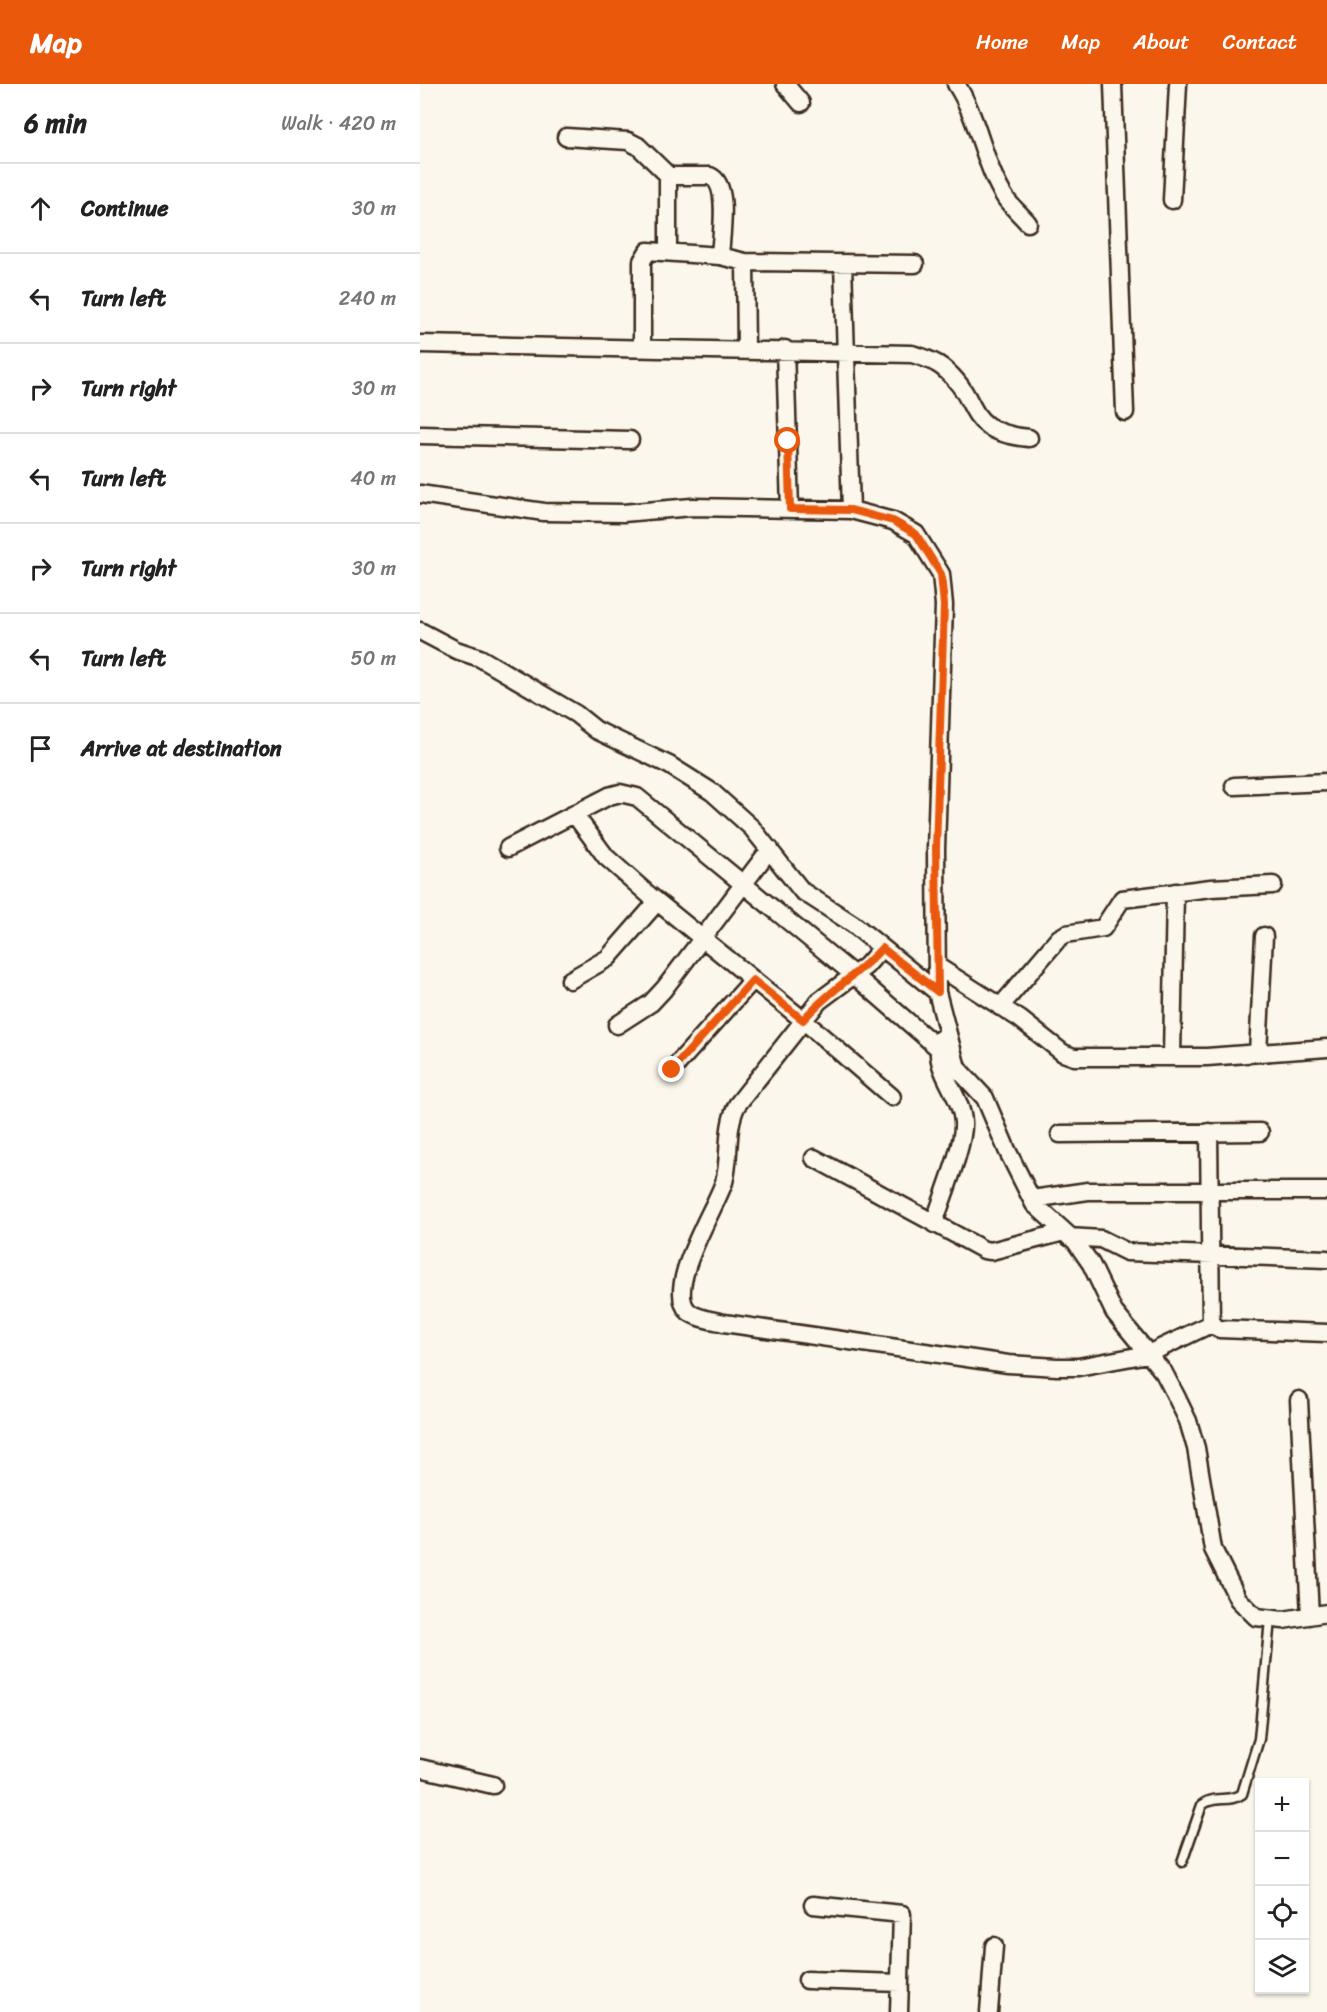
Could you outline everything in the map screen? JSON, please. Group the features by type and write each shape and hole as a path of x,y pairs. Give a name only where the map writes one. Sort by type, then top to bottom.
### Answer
{"street":[{"path":"785,84 801,103"},
{"path":"956,84 969,104 998,183 1007,199 1028,223"},
{"path":"968,84 969,104"},
{"path":"1113,84 1125,412"},
{"path":"1172,200 1178,84"},
{"path":"566,136 628,141 638,146 670,177 710,176 720,184 720,256"},
{"path":"668,251 667,184 670,177"},
{"path":"642,348 642,261 648,251 720,256 745,262 915,264"},
{"path":"745,262 746,349"},
{"path":"843,264 851,510"},
{"path":"420,344 912,354 943,367 963,390 978,419 988,428 1004,435 1029,438"},
{"path":"785,350 790,509"},
{"path":"420,435 630,440"},
{"path":"420,494 544,512 622,513 692,507 851,510 893,521 916,534 941,574 944,605 936,849 937,966 938,992 957,1068 985,1098 1006,1150 1032,1199 1091,1264 1114,1312 1164,1373 1188,1421 1202,1472 1207,1524 1213,1549 1238,1599 1256,1617 1283,1620 1319,1614 1299,1400"},
{"path":"420,631 456,650 480,658 576,714 596,730 669,765 712,792 752,828 802,891 853,924 938,992"},
{"path":"1234,786 1327,782"},
{"path":"508,848 609,796 629,794 637,797 854,975 938,1048"},
{"path":"575,815 606,857 892,1097"},
{"path":"617,1025 651,1003 770,849"},
{"path":"1000,1006 1059,938 1066,934 1103,928 1117,905 1127,897 1273,885"},
{"path":"1172,1057 1175,892"},
{"path":"570,980 608,958 657,902"},
{"path":"1257,1053 1264,936"},
{"path":"882,948 854,975 819,1001 752,1084 732,1114 728,1165 724,1184 682,1281 683,1299 687,1311 699,1317 724,1323 1008,1364 1078,1367 1148,1354 1211,1324"},
{"path":"937,966 1000,1006 1054,1047 1074,1057 1172,1057 1327,1048"},
{"path":"672,1070 753,980"},
{"path":"934,1224 964,1125 958,1105 940,1066 938,1048 945,1021"},
{"path":"1209,1132 1211,1324"},
{"path":"1060,1134 1260,1132"},
{"path":"814,1158 984,1250 991,1251 1066,1234 1101,1239 1128,1252 1209,1253 1327,1259"},
{"path":"1032,1199 1088,1191 1327,1191"},
{"path":"1211,1324 1218,1329 1327,1334"},
{"path":"420,1768 494,1785"},
{"path":"813,1905 902,1914 899,2012"},
{"path":"989,2012 994,1946"},
{"path":"807,1980 900,1983"}],"lane":[{"path":"1182,1862 1202,1804 1207,1800 1234,1798 1242,1794 1260,1733 1270,1619"}],"route":[{"path":"672,1070 753,980 803,1020 819,1001 866,966 882,948 920,975 938,992 936,849 944,605 941,574 916,534 893,521 851,510 790,509 788,441"}]}
